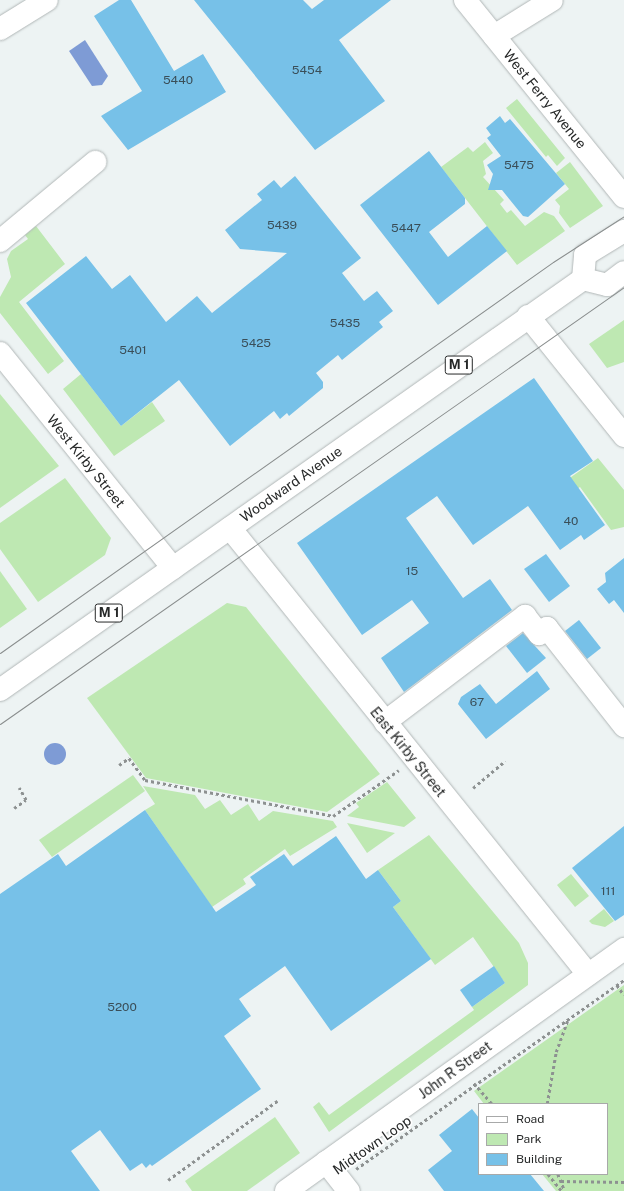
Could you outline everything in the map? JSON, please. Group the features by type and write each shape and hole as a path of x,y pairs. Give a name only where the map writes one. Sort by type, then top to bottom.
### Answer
{"street":[{"path":"0,29 47,0"},
{"name":"West Ferry Avenue","path":"466,0 624,198"},
{"path":"494,36 552,0"},
{"path":"0,241 95,162"},
{"path":"624,231 585,254 583,279 607,285 624,272"},
{"name":"Woodward Avenue","path":"0,690 528,316 583,279"},
{"path":"528,316 624,436"},
{"name":"West Kirby Street","path":"0,353 173,568"},
{"name":"East Kirby Street","path":"230,528 588,974"},
{"path":"385,722 525,616 539,634 546,628 624,726"},
{"name":"John R Street","path":"286,1191 624,949"},
{"path":"326,1162 345,1185"}],"path":[{"path":"119,765 129,758 145,780 333,816 414,759"},
{"path":"473,788 505,760"},
{"path":"14,808 26,800 19,788"},
{"name":"Midtown Loop","path":"345,1185 475,1084 624,980"},
{"path":"617,986 624,995"},
{"path":"547,1103 556,1052 568,1019"},
{"path":"472,1079 491,1103"},
{"path":"168,1180 277,1101"},
{"path":"549,1175 562,1191"},
{"path":"558,1175 565,1191"},
{"path":"561,1181 624,1182"}],"green space":[{"path":"517,99 565,158 557,166 548,155 546,157 506,108"},
{"path":"485,142 493,153 483,161 486,174 483,177 504,200 500,204 507,213 511,210 525,226 544,212 554,216 565,231 517,265 441,167 468,147 473,152"},
{"path":"570,162 603,206 570,228 559,213 560,206 555,200 569,189 556,173"},
{"path":"36,226 65,264 19,302 64,361 48,374 0,313 0,297 11,277 7,259 11,251 28,239 25,235"},
{"path":"624,320 624,362 607,368 589,344"},
{"path":"81,374 121,426 152,402 165,421 114,456 63,389"},
{"path":"0,394 59,466 0,508"},
{"path":"598,458 624,490 624,527 611,530 580,487 537,516 530,506"},
{"path":"65,478 111,538 105,555 38,602 0,549 0,523"},
{"path":"0,571 27,609 0,628"},
{"path":"227,603 246,607 380,774 327,812 146,778 87,698"},
{"path":"133,775 145,791 52,857 39,840"},
{"path":"387,782 416,818 404,827 347,816 359,807 356,803"},
{"path":"143,786 195,795 205,809 220,800 231,815 248,804 259,821 273,811 333,821 337,827 290,856 285,849 243,879 246,884 212,907 145,810 155,804"},
{"path":"347,823 395,833 367,853"},
{"path":"429,835 519,943 528,963 528,985 329,1132 313,1107 319,1102 329,1115 474,1010 472,1007 505,983 473,937 435,965 393,907 401,901 378,870"},
{"path":"571,874 589,896 575,907 557,885"},
{"path":"604,909 614,921 605,927 592,924 589,921"},
{"path":"624,985 624,1191 556,1191 543,1175 608,1175 608,1103 483,1103 474,1091"},
{"path":"275,1117 300,1153 247,1191 192,1191 185,1181"}],"water":[{"path":"85,40 108,76 102,85 92,86 69,51"},
{"path":"55,743 63,746 66,754 63,762 55,765 47,762 44,754 47,746"}],"building":[{"path":"119,0 131,0 174,71 203,54 226,92 128,150 101,116 142,91 94,16"},
{"path":"194,0 303,0 312,9 324,0 391,0 339,40 385,101 315,150"},
{"path":"500,116 505,123 510,119 565,184 528,217 523,216 502,190 488,190 493,174 487,165 501,156 487,138 491,135 486,128"},
{"path":"429,151 465,198 465,204 429,232 448,257 487,226 507,251 438,305 360,205"},
{"path":"295,176 361,258 342,273 364,301 377,291 393,311 379,322 383,327 342,360 338,355 316,373 323,382 323,388 289,416 287,413 280,419 274,411 230,446 179,380 121,426 26,303 86,256 112,289 130,275 166,322 197,296 212,313 287,253 240,249 225,230 262,200 257,194 274,180 281,188"},
{"path":"534,378 593,461 570,476 605,525 584,540 581,535 560,550 528,506 473,545 437,496 406,518 463,598 490,579 512,610 404,692 381,658 429,623 412,600 362,635 297,543"},
{"path":"546,554 570,586 549,602 524,569"},
{"path":"624,558 624,613 614,600 609,604 597,589 606,582 605,573"},
{"path":"579,620 601,648 587,659 565,631"},
{"path":"523,633 546,658 527,673 506,646"},
{"path":"537,671 550,689 486,739 458,704 461,697 480,684 496,704"},
{"path":"145,810 216,912 256,885 250,877 284,854 293,866 336,836 366,879 378,870 401,901 393,907 431,959 331,1031 285,966 239,999 251,1016 224,1036 261,1089 152,1166 150,1164 146,1168 142,1163 130,1171 100,1130 71,1151 100,1191 0,1191 0,894 58,854 66,866"},
{"path":"624,826 624,915 615,921 572,868"},
{"path":"494,966 505,983 472,1007 460,990"},
{"path":"472,1109 478,1117 478,1175 531,1175 544,1191 444,1191 428,1170 452,1151 439,1135"}],"tram line":[{"path":"0,653 553,262 624,216"},
{"path":"0,724 624,287"}]}
